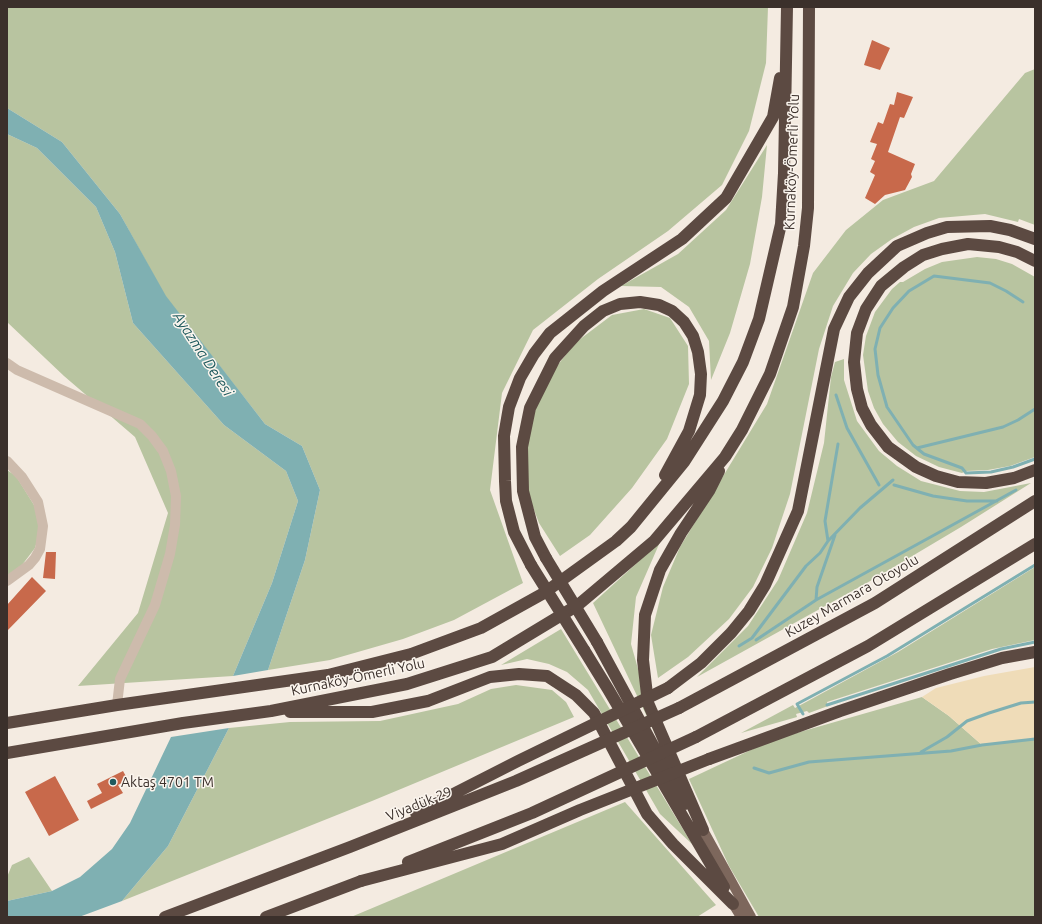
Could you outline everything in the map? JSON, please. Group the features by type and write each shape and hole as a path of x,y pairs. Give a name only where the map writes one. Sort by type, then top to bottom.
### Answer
{"highway":[{"name":"Kurnaköy-Ömerli Yolu","path":"7,723 117,705 328,675 411,654 481,628 544,593 616,541 631,527 684,462 723,401 743,362 759,319 781,224 785,150 787,7"},
{"path":"733,904 608,689 531,565 514,532 506,501 506,429 509,407 520,378 534,354 550,334 603,291 682,239 726,198 773,117 779,89 787,7"},
{"name":"Kurnaköy-Ömerli Yolu","path":"7,753 183,723 271,711 407,684 492,657 578,605 648,546 725,457 770,374 793,307 804,246 808,208 809,7"},
{"path":"350,847 518,761 668,688 701,663 731,633 749,611 765,585 798,511 834,329 849,297 868,273 897,246 927,233 947,227 990,226 1010,230 1035,239"},
{"path":"1035,261 1017,252 999,247 968,244 942,249 922,256 904,267 881,286 866,309 857,332 854,362 857,389 862,408 871,425 888,447 916,467 936,476 965,482 986,483 1014,478 1035,470"},
{"path":"631,527 674,462 689,431 700,395 701,374 698,352 693,336 684,322 672,311 659,306 640,302 620,304 603,311 584,326 555,358 530,408 522,447 523,491 536,537 546,558 597,642 687,807 703,830"},
{"path":"703,830 648,703 643,660 645,615 660,570 681,533 710,491 725,457"},
{"name":"Kuzey Marmara Otoyolu","path":"679,708 876,603 1035,501"},
{"path":"266,917 361,881 532,812 696,737 868,646 1035,544"},
{"path":"361,881 502,844 580,810 709,759 840,711 1002,658 1035,652"},
{"path":"271,711 372,712 428,701 490,677 519,674 547,676 576,695 594,713 648,814 673,844 733,904"},
{"name":"Viyadük-29","path":"165,917 350,847 516,781 679,708"}],"main road":[{"path":"703,830 751,917"},
{"path":"733,904 741,917"}],"street":[{"path":"7,363 140,424 152,436 162,451 171,471 176,496 175,525 170,554 155,605 120,679 117,705"},
{"path":"7,461 22,477 38,502 43,526 42,538 35,558 25,569 7,582"}],"green space":[{"path":"7,7 768,7 766,63 749,131 722,185 668,231 598,279 533,330 502,393 490,490 523,583 454,620 403,639 330,660 268,670 305,560 320,490 302,446 265,424 165,296 120,214 62,142 7,108"},
{"path":"1035,69 1035,225 1019,219 1018,222 985,214 939,218 914,227 892,239 871,254 853,273 833,306 819,349 790,494 772,548 753,587 729,619 688,657 658,678 651,635 663,587 680,547 767,404 813,273 846,230 883,200 934,181 1025,73"},
{"path":"7,134 37,148 96,207 115,252 133,323 224,425 286,471 298,501 272,583 233,676 78,686 138,613 168,513 135,437 64,376 7,322"},
{"path":"767,145 762,197 750,264 730,333 711,380 709,341 689,307 661,287 621,286 678,254 726,210"},
{"path":"977,257 996,259 1012,264 1035,277 1035,457 1010,466 988,470 966,471 962,473 939,467 916,456 898,442 883,424 874,408 868,391 863,355 866,336 875,312 892,289 900,282 903,282 925,269 942,262"},
{"path":"644,309 670,318 688,346 689,384 667,439 632,488 590,535 560,556 539,523 523,481 525,439 546,380 575,343 612,315"},
{"path":"844,359 844,380 857,421 879,451 897,466 921,481 960,491 984,492 1031,483 872,580 697,677 748,626 778,580 807,513 824,443 831,377 835,362"},
{"path":"7,470 16,476 34,505 41,527 35,548 19,569 7,576"},
{"path":"660,542 636,597 631,644 658,740 593,603"},
{"path":"1035,567 1035,640 992,649 827,702 828,706 809,713 807,711 796,714 797,717 741,733 793,705 795,708 898,652"},
{"path":"561,629 692,844 660,814 588,690 567,672 549,664 527,659 501,665"},
{"path":"516,685 552,690 566,702 574,717 372,801 122,901 168,846 229,728 290,722 380,721 458,704 491,689"},
{"path":"922,697 949,716 982,745 1035,739 1035,917 759,917 729,866 689,779 772,740"},
{"path":"625,802 716,905 697,917 351,917"},
{"path":"29,857 52,891 7,901 7,877 12,865"}],"sand":[{"path":"1035,667 1035,739 982,745 949,716 922,697 936,688 984,676"}],"water":[{"name":"Ayazma Deresi","path":"7,108 62,142 120,214 166,296 265,424 302,446 320,490 305,560 268,670 233,676 272,583 298,501 286,471 224,425 133,323 115,252 96,207 37,148 7,134"},
{"path":"229,728 168,846 122,901 79,917 7,917 7,901 52,891 80,877 112,849 130,823 171,737"}],"building":[{"path":"872,40 890,48 880,70 864,65"},
{"path":"897,92 913,97 904,118 900,117 888,152 915,164 911,174 912,177 905,190 885,195 875,204 865,198 875,175 870,172 875,161 871,159 877,144 870,142 878,122 883,124 890,104 894,105"},
{"path":"46,552 56,552 55,579 43,578"},
{"path":"32,577 46,591 7,631 7,605"},
{"path":"123,771 128,780 118,785 123,793 91,809 87,801 102,793 97,784"},
{"path":"55,776 79,820 49,836 25,792"}],"waterway":[{"path":"1023,302 990,283 934,276 909,291 893,308 880,328 875,349 878,375 887,407 913,445 924,454 962,468 966,473 991,472 1013,467 1035,459"},
{"path":"836,395 847,428 879,485"},
{"path":"917,448 1003,427 1018,420 1035,409"},
{"path":"828,541 825,521 838,444"},
{"path":"739,646 752,638 806,566 820,553 828,541 860,508 893,480"},
{"path":"894,485 933,496 967,501 997,501"},
{"path":"756,640 816,600 1016,490"},
{"path":"816,600 817,587 835,535"},
{"path":"803,714 797,704 887,656 1035,565"},
{"path":"827,705 1001,649 1035,642"},
{"path":"921,752 947,737 967,721 1021,703 1035,702"},
{"path":"754,768 769,773 809,762 951,751 982,745 1035,739"}],"place":[{"name":"Aktaş 4701 TM","path":"113,782"}]}
